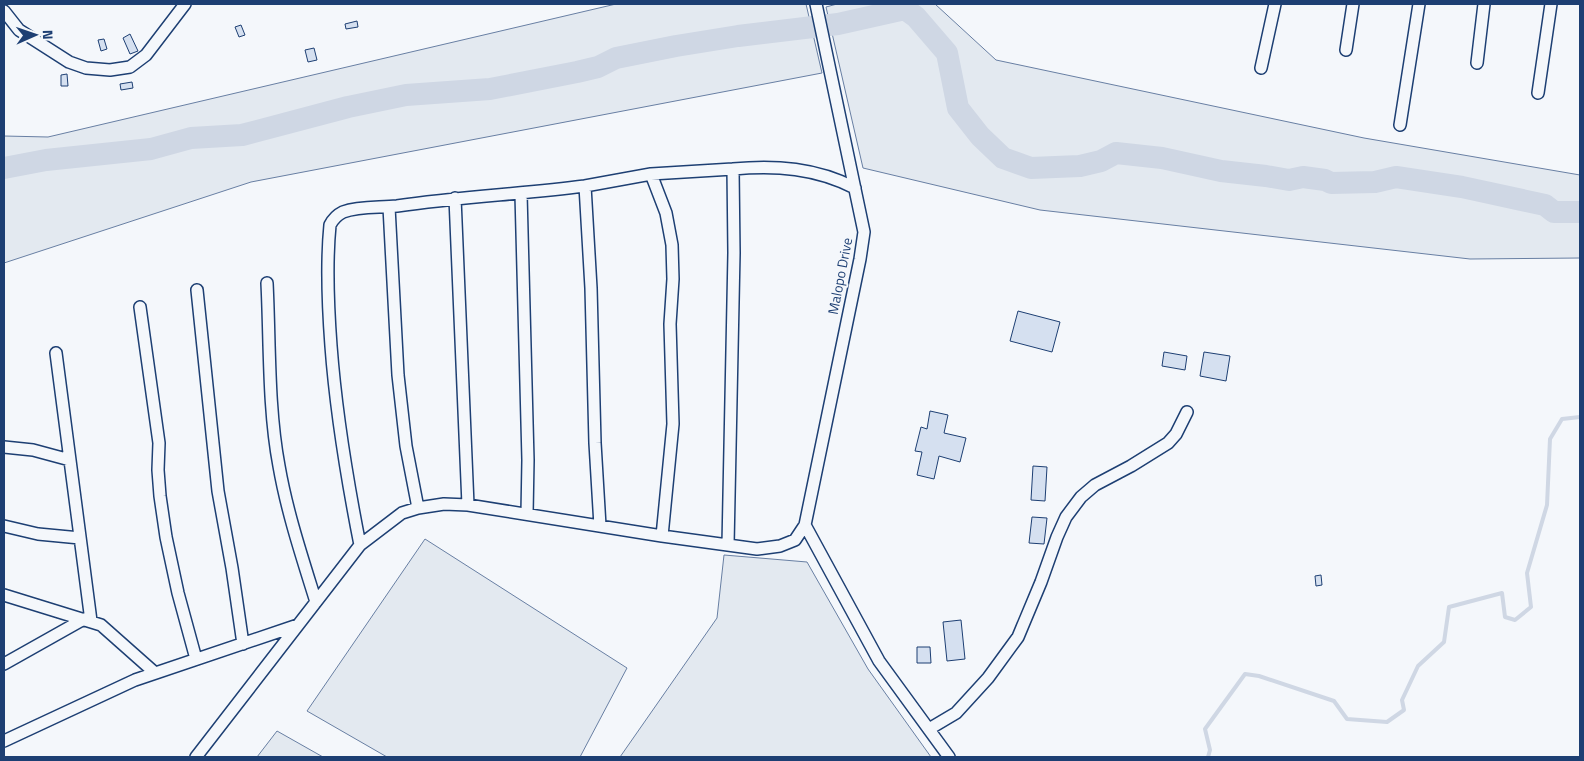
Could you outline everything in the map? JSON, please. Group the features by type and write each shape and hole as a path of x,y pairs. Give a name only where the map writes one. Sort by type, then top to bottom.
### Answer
{"street":[{"path":"4,11 19,30 69,62 86,68 110,70 130,67 146,55 185,4"},
{"name":"Malopo Drive","path":"805,525 864,232 816,4"},
{"path":"1261,68 1275,4"},
{"path":"1346,50 1353,4"},
{"path":"1400,125 1419,4"},
{"path":"1477,63 1484,4"},
{"path":"1538,93 1551,4"},
{"path":"728,545 734,252 733,168"},
{"path":"360,545 334,390 328,303 328,242 330,225 334,217 342,212 354,210 455,198 521,194 585,186 651,174 733,168 796,168 841,181 855,188"},
{"path":"651,174 666,212 672,245 673,279 670,324 673,424 662,536"},
{"path":"585,186 600,526"},
{"path":"521,194 528,451 527,514"},
{"path":"455,198 468,505"},
{"path":"390,207 398,375 406,446 418,508"},
{"path":"267,283 272,418 279,466 296,536 316,602"},
{"path":"197,290 218,491 243,644"},
{"path":"140,307 159,443 158,470 166,538 178,593 196,659"},
{"path":"56,353 80,538 87,620"},
{"path":"929,729 956,713 988,678 1018,637 1057,537 1066,517 1081,497 1095,485 1168,443 1176,434 1187,412"},
{"path":"4,447 33,450 70,460"},
{"path":"196,757 360,545 402,513 418,508 444,504 468,505 757,549 780,546 794,540 805,525 879,661 949,757"},
{"path":"4,526 38,534 80,538"},
{"path":"4,595 101,624 154,672"},
{"path":"4,664 87,620"},
{"path":"4,741 154,672 298,625"}],"shaded area":[{"path":"616,4 806,4 822,73 251,182 4,263 4,136 48,137"},
{"path":"837,4 935,4 996,60 1364,138 1580,175 1580,258 1470,259 1040,210 863,168 826,7"},
{"path":"425,539 627,668 580,757 387,757 307,711"},
{"path":"724,555 807,562 868,669 931,757 620,757 717,618"},
{"path":"277,731 323,757 257,757"}],"building":[{"path":"357,21 358,27 346,29 345,24"},
{"path":"241,25 245,35 239,37 235,27"},
{"path":"130,34 138,51 130,54 123,38"},
{"path":"104,39 107,49 101,51 98,40"},
{"path":"314,48 317,60 308,62 305,50"},
{"path":"67,74 68,86 61,86 61,75"},
{"path":"132,82 133,88 121,90 120,84"},
{"path":"1018,311 1060,322 1052,352 1010,341"},
{"path":"1164,352 1187,356 1185,370 1162,366"},
{"path":"1204,352 1230,356 1226,381 1200,376"},
{"path":"930,411 948,415 944,433 966,438 960,462 939,456 934,479 917,475 922,452 915,451 921,427 927,429"},
{"path":"1033,466 1047,467 1045,501 1031,500"},
{"path":"1032,517 1047,518 1044,544 1029,543"},
{"path":"1321,575 1322,585 1316,586 1315,576"},
{"path":"961,620 965,659 947,661 943,622"},
{"path":"917,647 930,647 931,663 917,663"}],"waterway":[{"path":"4,168 46,160 151,149 191,138 242,135 348,107 406,95 490,89 577,72 598,67 616,58 676,46 738,36 838,24 905,9 916,17 947,53 958,108 980,136 1003,158 1031,168 1080,166 1101,161 1116,153 1162,158 1221,171 1289,180 1303,177 1325,180 1331,183 1375,182 1396,177 1462,187 1545,205 1554,212 1580,212"},
{"path":"1208,757 1210,750 1205,729 1245,674 1259,676 1334,701 1347,719 1387,722 1404,710 1402,700 1418,666 1444,642 1449,607 1502,593 1505,617 1515,620 1531,607 1527,573 1547,505 1550,439 1562,419 1580,417"}]}
